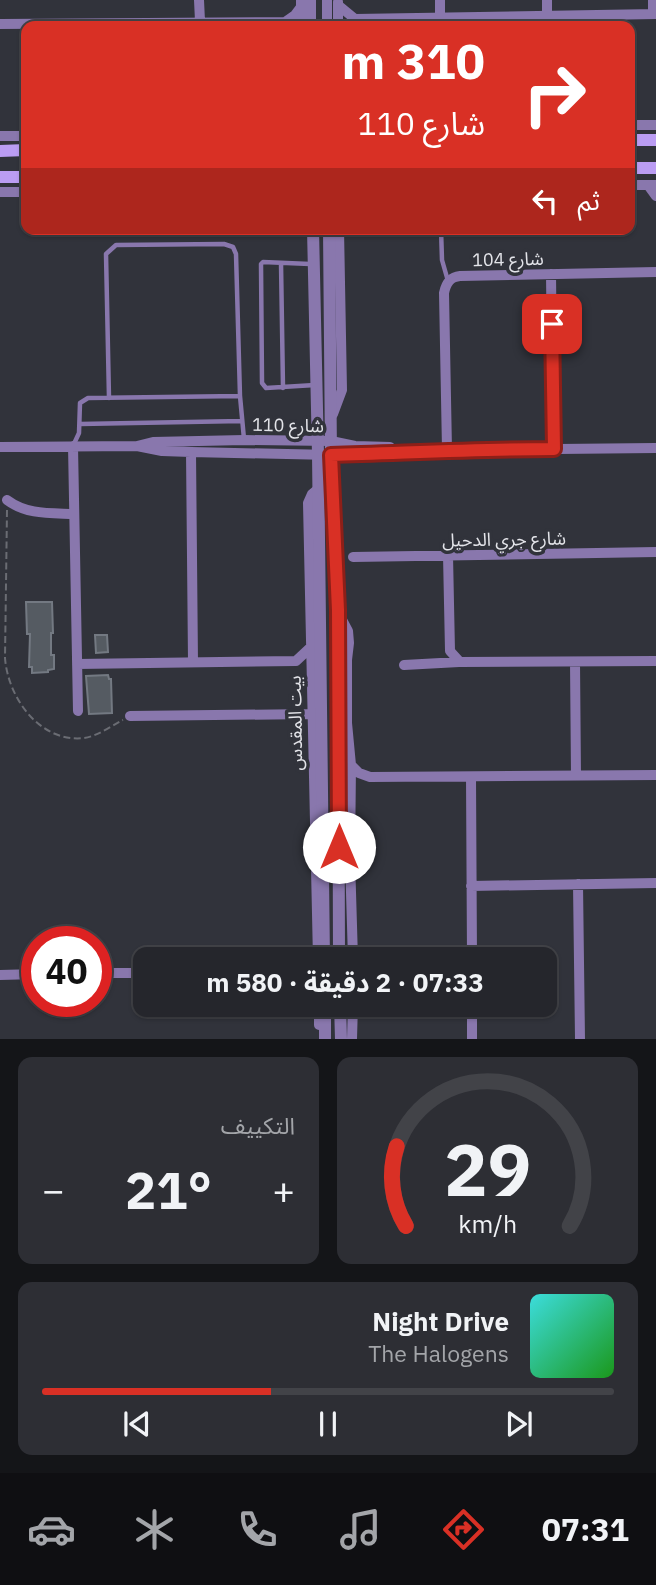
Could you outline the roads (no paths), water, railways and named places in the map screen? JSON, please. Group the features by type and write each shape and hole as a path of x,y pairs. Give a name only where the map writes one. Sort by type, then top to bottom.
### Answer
{"main road":[{"path":"635,140 656,140"},
{"path":"0,151 21,150"},
{"path":"635,168 656,168"},
{"path":"0,177 21,177"}],"street":[{"path":"199,0 200,21"},
{"path":"310,0 311,21"},
{"path":"327,0 327,21"},
{"path":"440,0 440,19"},
{"path":"547,0 547,16"},
{"path":"352,21 655,15 653,0"},
{"path":"338,2 355,19"},
{"path":"338,2 338,21"},
{"path":"290,21 301,4"},
{"path":"0,23 21,23"},
{"path":"635,125 656,125"},
{"path":"0,136 21,136"},
{"path":"652,185 656,196"},
{"path":"0,192 21,192"},
{"name":"بيت المقدس","path":"313,235 316,385 338,610 339,947"},
{"name":"بيت المقدس","path":"319,947 318,489 322,450 331,441 329,235"},
{"name":"بيت المقدس","path":"332,418 342,390 339,235"},
{"name":"شارع 104","path":"448,282 460,276 656,272"},
{"path":"551,274 554,449"},
{"path":"443,450 444,293 448,282"},
{"name":"شارع 110","path":"136,446 153,442 244,440 322,450"},
{"name":"شارع 110","path":"331,441 355,446 443,450"},
{"path":"73,446 78,711"},
{"name":"شارع 110","path":"0,447 136,446 162,451 191,452 656,448"},
{"path":"191,452 193,663"},
{"name":"بيت المقدس","path":"318,489 308,503 320,921"},
{"path":"7,500 19,508 34,512 74,514"},
{"name":"شارع جري الدحيل","path":"353,557 656,552"},
{"path":"448,555 450,646 456,659"},
{"name":"بيت المقدس","path":"338,610 348,631 349,643 347,723 351,765 353,947"},
{"path":"77,664 296,661 311,646"},
{"path":"404,665 456,659 656,661"},
{"path":"296,661 312,677"},
{"path":"575,662 576,776"},
{"path":"130,716 312,714"},
{"path":"351,765 359,773 370,777 656,775"},
{"path":"351,792 370,777"},
{"path":"471,778 472,947"},
{"path":"339,847 351,820"},
{"path":"471,886 656,883"},
{"path":"578,884 580,1039"},
{"path":"112,973 133,973"},
{"path":"0,975 21,974"},
{"path":"319,1017 320,1039"},
{"path":"325,1017 325,1039"},
{"path":"340,1017 341,1039"},
{"path":"352,1017 352,1039"},
{"path":"472,1017 472,1039"}],"lane":[{"path":"441,235 442,260 448,282"},
{"path":"109,398 109,250 116,246 224,244 233,247 236,254 240,397 244,440"},
{"path":"281,262 282,388"},
{"path":"314,265 281,262 261,264 262,383 264,387 282,388 316,385"},
{"path":"73,446 80,424 80,405 83,399 240,397"},
{"path":"80,424 242,421"}]}
